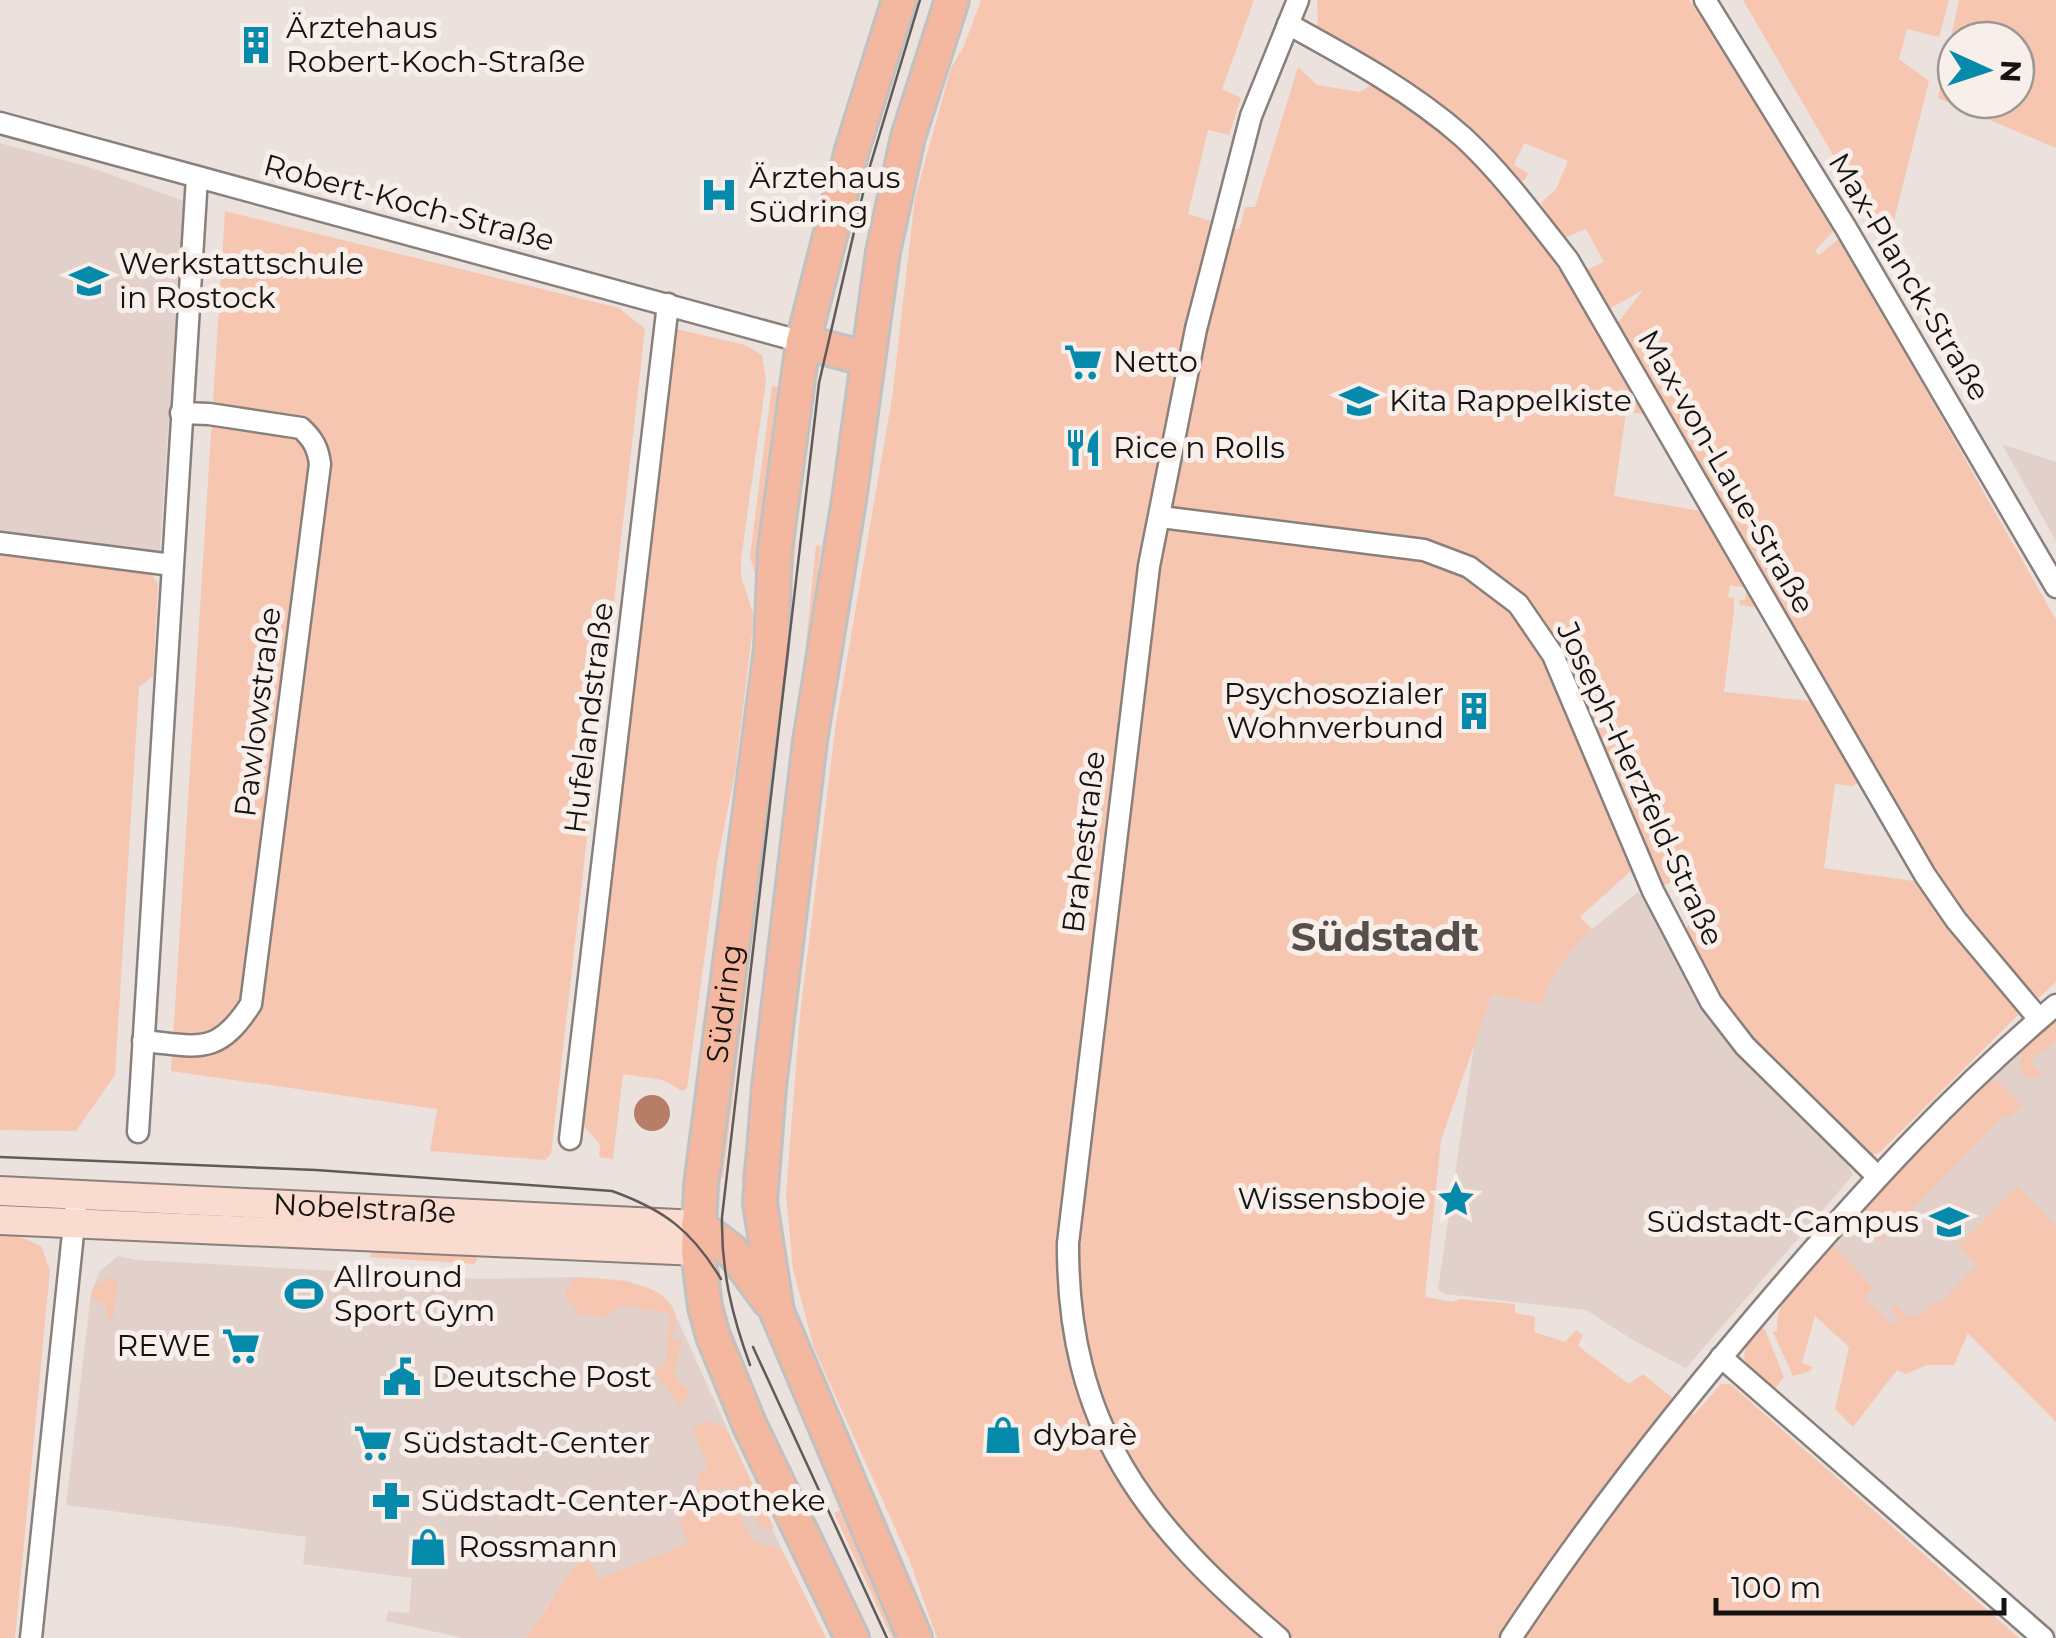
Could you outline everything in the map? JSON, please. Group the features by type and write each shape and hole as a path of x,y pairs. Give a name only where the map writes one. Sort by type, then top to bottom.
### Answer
{"main road":[{"name":"Südring","path":"852,1638 738,1399 705,1307 706,1240 701,1184 771,650 775,550 803,342 852,150 900,0"},
{"name":"Südring","path":"915,1638 776,1312 760,1203 768,1087 810,740 893,195 952,0"},
{"path":"803,342 868,359"},
{"name":"Nobelstraße","path":"0,1191 76,1208 706,1240"},
{"path":"706,1240 748,1223 760,1203"},
{"name":"Nobelstraße","path":"0,1220 76,1208"},
{"path":"706,1240 749,1272 776,1312"}],"street":[{"name":"Brahestraße","path":"1280,1638 1203,1571 1151,1513 1125,1474 1094,1410 1078,1362 1069,1305 1068,1244 1149,566 1196,329 1252,116 1298,0"},
{"name":"Max-Planck-Straße","path":"1705,0 1846,228 2056,588"},
{"name":"Max-von-Laue-Straße","path":"1288,24 1434,113 1466,140 1534,215 1568,260 1925,875 1956,920 2039,1019"},
{"name":"Robert-Koch-Straße","path":"0,123 803,342"},
{"path":"138,1132 198,176"},
{"name":"Hufelandstraße","path":"570,1139 668,304"},
{"name":"Pawlowstraße","path":"143,1041 205,1046 223,1038 250,1004 320,464 312,438 301,428 181,413"},
{"name":"Joseph-Herzfeld-Straße","path":"1161,516 1424,550 1469,567 1518,604 1553,656 1652,891 1711,1002 1745,1046 1877,1176"},
{"path":"0,543 172,565"},
{"path":"1511,1638 1594,1517 1721,1357 1932,1118 2056,1005"},
{"path":"30,1638 76,1208"},
{"path":"1721,1357 2044,1638"}],"shaded area":[{"path":"981,0 1254,0 1222,89 1241,98 1229,135 1208,130 1188,214 1239,230 1245,207 1255,207 1298,67 1317,85 1360,92 1372,84 1440,128 1489,174 1541,238 1586,306 1650,411 1626,412 1614,496 1707,512 1760,608 1739,605 1740,600 1745,600 1747,588 1730,585 1728,597 1734,598 1734,611 1724,692 1820,702 1862,780 1853,786 1835,784 1824,868 1927,883 2023,1010 1879,1153 1867,1156 1738,1027 1681,936 1692,920 1674,881 1658,888 1644,859 1580,917 1592,929 1562,963 1542,1005 1492,994 1441,1140 1425,1297 1515,1304 1515,1313 1535,1317 1534,1332 1565,1342 1576,1330 1583,1335 1578,1346 1629,1384 1643,1374 1694,1415 1721,1384 1730,1384 2019,1638 937,1638 909,1559 814,1348 793,1269 786,1195 800,1015 836,723 892,398 915,198 951,68 964,46"},
{"path":"1317,0 1689,0 1729,53 1834,230 1815,251 1819,255 1840,238 2056,620 2056,982 2033,1003 1967,927 1616,325 1643,290 1607,310 1584,271 1604,262 1586,229 1564,238 1541,203 1556,189 1568,161 1524,143 1514,165 1528,173 1525,180 1514,184 1318,30"},
{"path":"1743,0 1949,0 1944,20 1936,20 1936,36 1907,29 1899,59 1929,81 1887,248"},
{"path":"1959,0 2056,0 2056,148 1990,120 2036,120 2036,20 1955,20"},
{"name":"Werkstattschule in Rostock","path":"0,143 89,167 184,201 159,563 0,543"},
{"path":"225,211 619,308 645,329 551,1154 545,1160 430,1151 437,1109 171,1071"},
{"path":"676,329 745,345 762,355 766,381 741,559 741,576 754,617 735,773 717,863 687,1088 682,1091 663,1080 623,1074 613,1159 599,1157 600,1144 579,1121 672,335"},
{"path":"772,386 783,387 764,608 750,556"},
{"path":"2002,444 2056,462 2056,541"},
{"path":"787,542 796,543 772,779 723,1178 715,1177"},
{"path":"816,545 821,546 818,569 824,570 751,1183 741,1181 792,783"},
{"path":"0,552 150,572 158,584 153,676 139,687 115,1075 76,1131 0,1130"},
{"path":"1638,892 1660,924 1689,985 1709,1015 1753,1066 1846,1160 1853,1175 1686,1368 1586,1310 1445,1294 1438,1289 1475,1039 1492,994 1542,1005 1548,983 1564,957"},
{"name":"Südstadt-Campus","path":"2056,1012 2056,1414 1950,1307 1892,1336 1821,1245 1862,1199"},
{"path":"2056,1017 2056,1040 2030,1061 2042,1076 2028,1079 2020,1070 2021,1050"},
{"path":"1997,1080 2022,1105 2008,1118 2004,1115 1882,1240 1861,1234 1855,1214 1983,1083"},
{"path":"652,1095 665,1100 670,1113 665,1126 652,1131 639,1126 634,1113 639,1100"},
{"path":"2017,1186 2056,1226 2056,1422 1968,1333 1954,1365 1927,1365 1906,1374 1897,1370 1853,1427 1835,1409 1849,1347 1815,1316 1802,1363 1812,1367 1811,1371 1793,1376 1773,1332 1777,1331 1787,1294 1832,1244 1873,1287 1864,1298 1893,1326 1899,1318 1891,1309 1895,1305 1907,1315 1919,1316 1936,1301 1940,1303 1977,1265 1959,1246"},
{"path":"0,1235 18,1236 41,1246 50,1270 15,1638 0,1638"},
{"path":"376,1248 477,1260 474,1264 369,1257"},
{"path":"118,1256 480,1279 576,1277 629,1281 671,1305 782,1550 754,1541 599,1579 553,1596 526,1638 463,1638 386,1621 388,1611 409,1613 412,1578 303,1564 306,1537 66,1505 91,1293 100,1271"},
{"path":"108,1277 118,1280 113,1319 108,1319 105,1304 93,1299 91,1293 94,1286"},
{"path":"576,1277 648,1288 670,1303 675,1318 672,1339 682,1341 674,1375 691,1394 679,1405 654,1372 666,1362 670,1314 622,1305 607,1317 579,1314 565,1297"},
{"path":"1760,1326 1784,1377 1775,1389 1745,1361 1746,1348"},
{"path":"706,1421 725,1427 774,1528 760,1528 739,1495 717,1486 727,1509 736,1511 754,1541 782,1550 826,1638 526,1638 573,1567 588,1559 600,1579 688,1543 679,1521 694,1499 700,1470 709,1469 692,1428"},
{"path":"843,1509 902,1638 892,1638 834,1513"}],"tram line":[{"path":"750,1365 729,1292 722,1217 819,383 867,176 920,0"},
{"path":"0,1157 316,1170 612,1191 676,1224 721,1279"},
{"path":"753,1347 887,1638"}],"place":[{"name":"Ärztehaus Robert-Koch-Straße","path":"256,45"},
{"name":"Ärztehaus Südring","path":"719,195"},
{"name":"Werkstattschule in Rostock","path":"89,281"},
{"name":"Netto","path":"1083,362"},
{"name":"Kita Rappelkiste","path":"1359,401"},
{"name":"Rice n Rolls","path":"1083,448"},
{"name":"Psychosozialer Wohnverbund","path":"1474,711"},
{"name":"Wissensboje","path":"1456,1199"},
{"name":"Südstadt-Campus","path":"1949,1222"},
{"name":"Allround Sport Gym","path":"304,1294"},
{"name":"REWE","path":"241,1346"},
{"name":"Deutsche Post","path":"402,1377"},
{"name":"dybarè","path":"1003,1435"},
{"name":"Südstadt-Center","path":"373,1443"},
{"name":"Südstadt-Center-Apotheke","path":"391,1501"},
{"name":"Rossmann","path":"428,1547"}],"district":[{"name":"Südstadt","path":"1385,937"}]}
